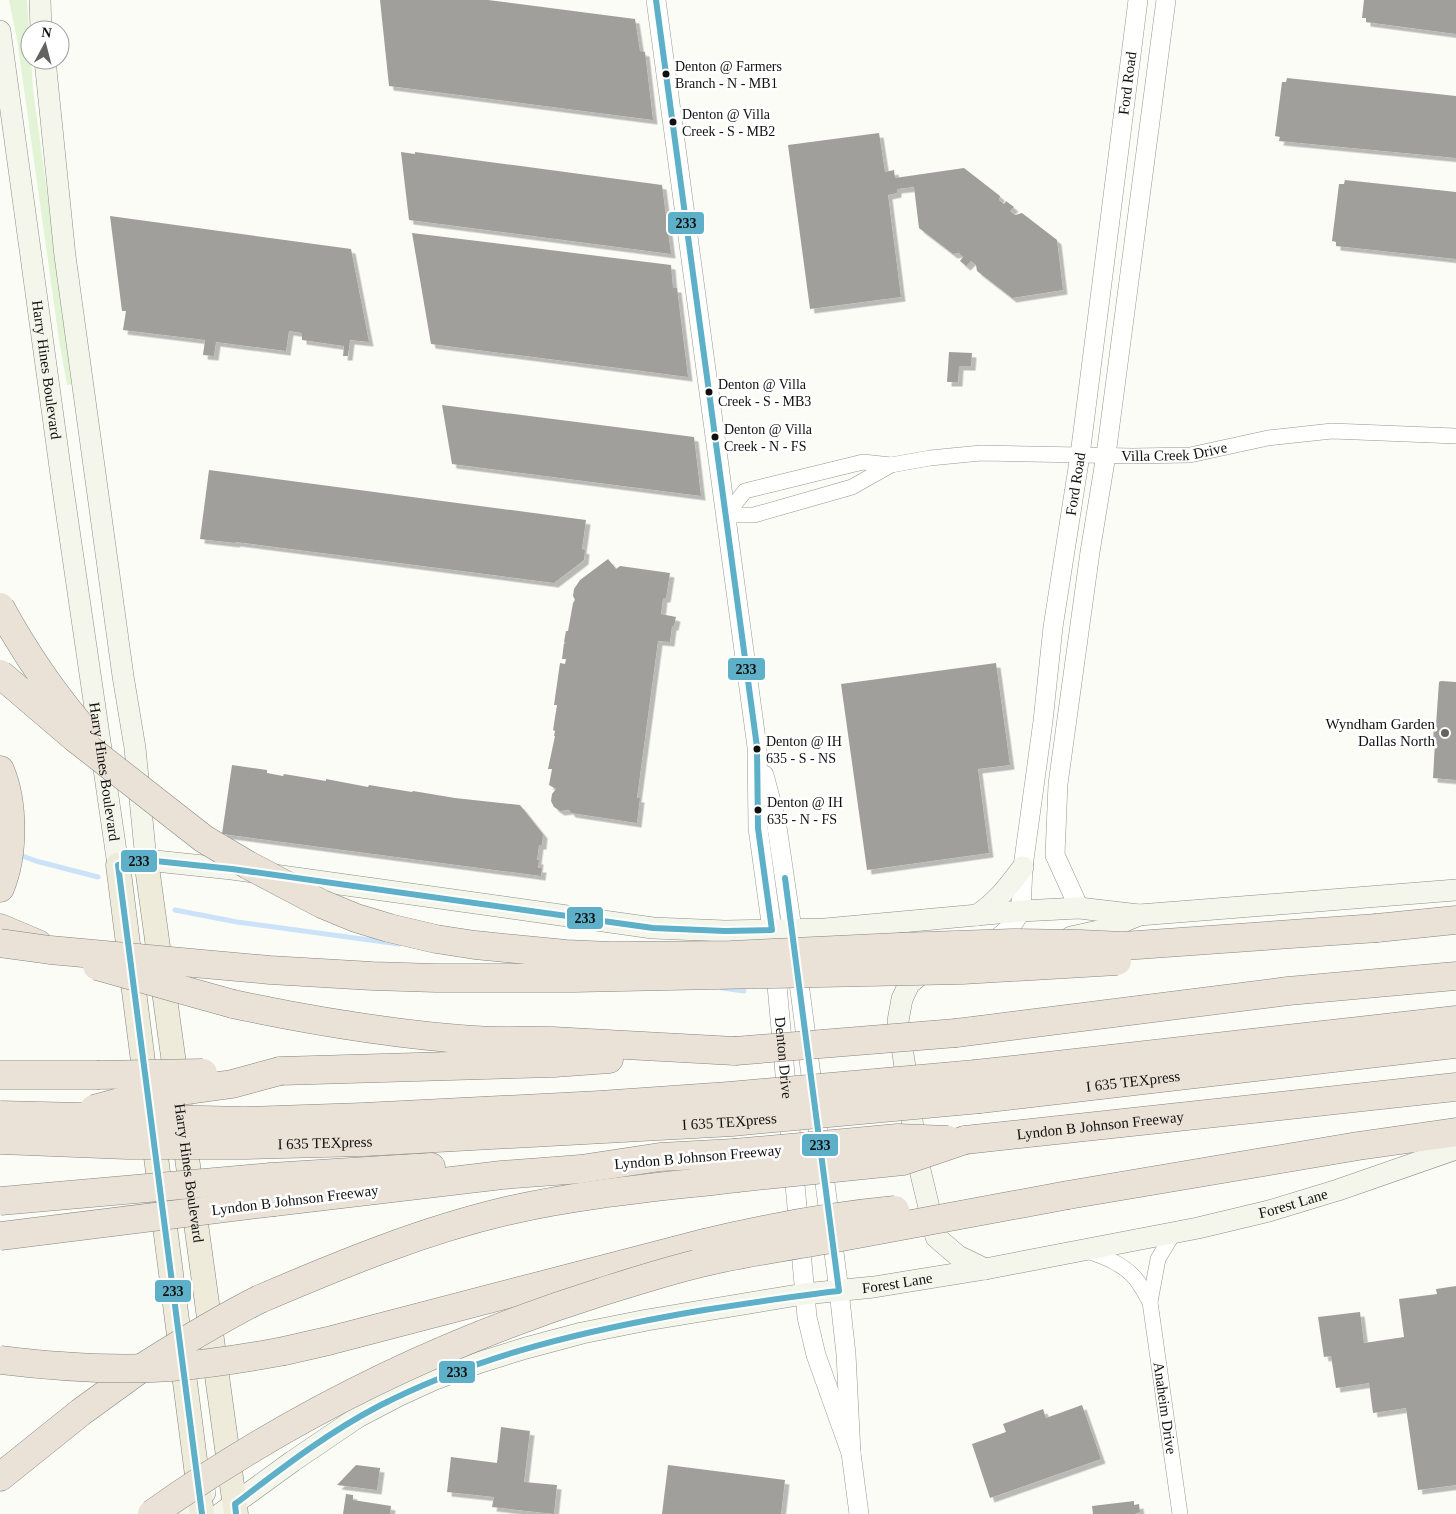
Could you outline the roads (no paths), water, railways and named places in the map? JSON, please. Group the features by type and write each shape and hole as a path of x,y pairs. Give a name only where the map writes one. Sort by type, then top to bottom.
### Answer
{"highway":[{"path":"0,607 21,643 56,694 80,726 123,775"},
{"path":"0,674 75,738 204,839 248,865 322,904 356,918 436,939 566,954 669,956 1014,943 1123,946 1377,928"},
{"path":"0,770 6,792 10,824 6,872 0,888"},
{"path":"0,943 50,950 270,970 363,976 574,978 962,970 1117,961 1377,928 1456,920"},
{"path":"0,928 11,934 89,963 233,1004 289,1016 343,1025 448,1038 552,1041 736,1051"},
{"path":"0,1076 280,1071 554,1063 736,1051 956,1033 1288,991 1456,966"},
{"path":"1288,991 1456,976"},
{"name":"I 635 TEXpress","path":"0,1140 147,1145 246,1145 364,1142 732,1122 1456,1020"},
{"name":"I 635 TEXpress","path":"0,1116 244,1121 363,1117 730,1096 978,1086 1456,1044"},
{"path":"0,1140 94,1109 138,1098 232,1084 280,1071"},
{"name":"Lyndon B Johnson Freeway","path":"0,1236 272,1189 581,1169 660,1157 735,1166 903,1161 973,1140 1456,1087"},
{"path":"152,1514 240,1455 323,1407 416,1362 502,1325 642,1279 710,1261 1068,1195 1358,1146 1456,1132"},
{"path":"0,1477 81,1412 143,1367 175,1347 228,1315 260,1299 343,1263 449,1226 509,1210 621,1191 735,1166"},
{"path":"0,1201 272,1189"},
{"path":"0,1360 76,1367 125,1369 170,1367 243,1358 328,1341 626,1262 757,1231 891,1210 1068,1195"}],"main road":[{"path":"40,0 41,20"},
{"name":"Harry Hines Boulevard","path":"0,31 74,569 118,865 200,1505"},
{"name":"Harry Hines Boulevard","path":"45,70 65,256 123,676 135,748 146,860 231,1478 231,1511"},
{"path":"74,569 108,565"},
{"path":"118,865 146,860 232,869 653,928 725,931 825,929 1021,911 1079,908 1139,915 1456,890"},
{"path":"976,916 999,898 1022,867"},
{"path":"985,1269 958,1256 936,1237 915,1149 898,1021 902,1000 908,984 931,966 962,956 1015,950 1103,930 1139,915"},
{"name":"Forest Lane","path":"231,1511 293,1460 358,1417 433,1380 526,1348 582,1333 656,1318 804,1294 874,1287 985,1269 1173,1234 1269,1211 1338,1190 1456,1149"},
{"path":"178,1514 200,1505 231,1478"}],"street":[{"name":"Denton Drive","path":"656,0 757,747 776,820 804,1294 807,1317 816,1355 850,1453"},
{"name":"Ford Road","path":"1021,911 1022,867 1053,627 1080,455 1138,0"},
{"name":"Ford Road","path":"1079,908 1055,855 1058,784 1090,552 1106,455 1166,0"},
{"path":"1135,20 1162,24"},
{"path":"1121,135 1148,138"},
{"name":"Villa Creek Drive","path":"726,515 745,490 863,462 891,465 930,458 981,453 1190,455 1268,438 1332,431 1456,436"},
{"name":"Villa Creek Drive","path":"726,515 754,516 852,486 891,465"},
{"path":"1039,746 1063,749"},
{"path":"981,953 1010,928 1021,911"},
{"name":"Denton Drive","path":"782,930 839,1291 846,1354 850,1453 859,1514"},
{"name":"Anaheim Drive","path":"1173,1234 1158,1259 1150,1302 1180,1514"},
{"name":"Anaheim Drive","path":"1087,1250 1109,1258 1126,1270 1136,1279 1150,1302"}],"waterway":[{"path":"17,854 36,861 98,877"},
{"path":"175,910 237,922 399,944"},
{"path":"722,988 744,991"}],"place":[{"name":"Denton @ Farmers Branch - N - MB1","path":"666,74"},
{"name":"Denton @ Villa Creek - S - MB2","path":"673,122"},
{"name":"Denton @ Villa Creek - S - MB3","path":"709,392"},
{"name":"Denton @ Villa Creek - N - FS","path":"715,437"},
{"name":"Wyndham Garden Dallas North","path":"1445,733"},
{"name":"Denton @ IH 635 - S - NS","path":"757,749"},
{"name":"Denton @ IH 635 - N - FS","path":"758,810"}]}
